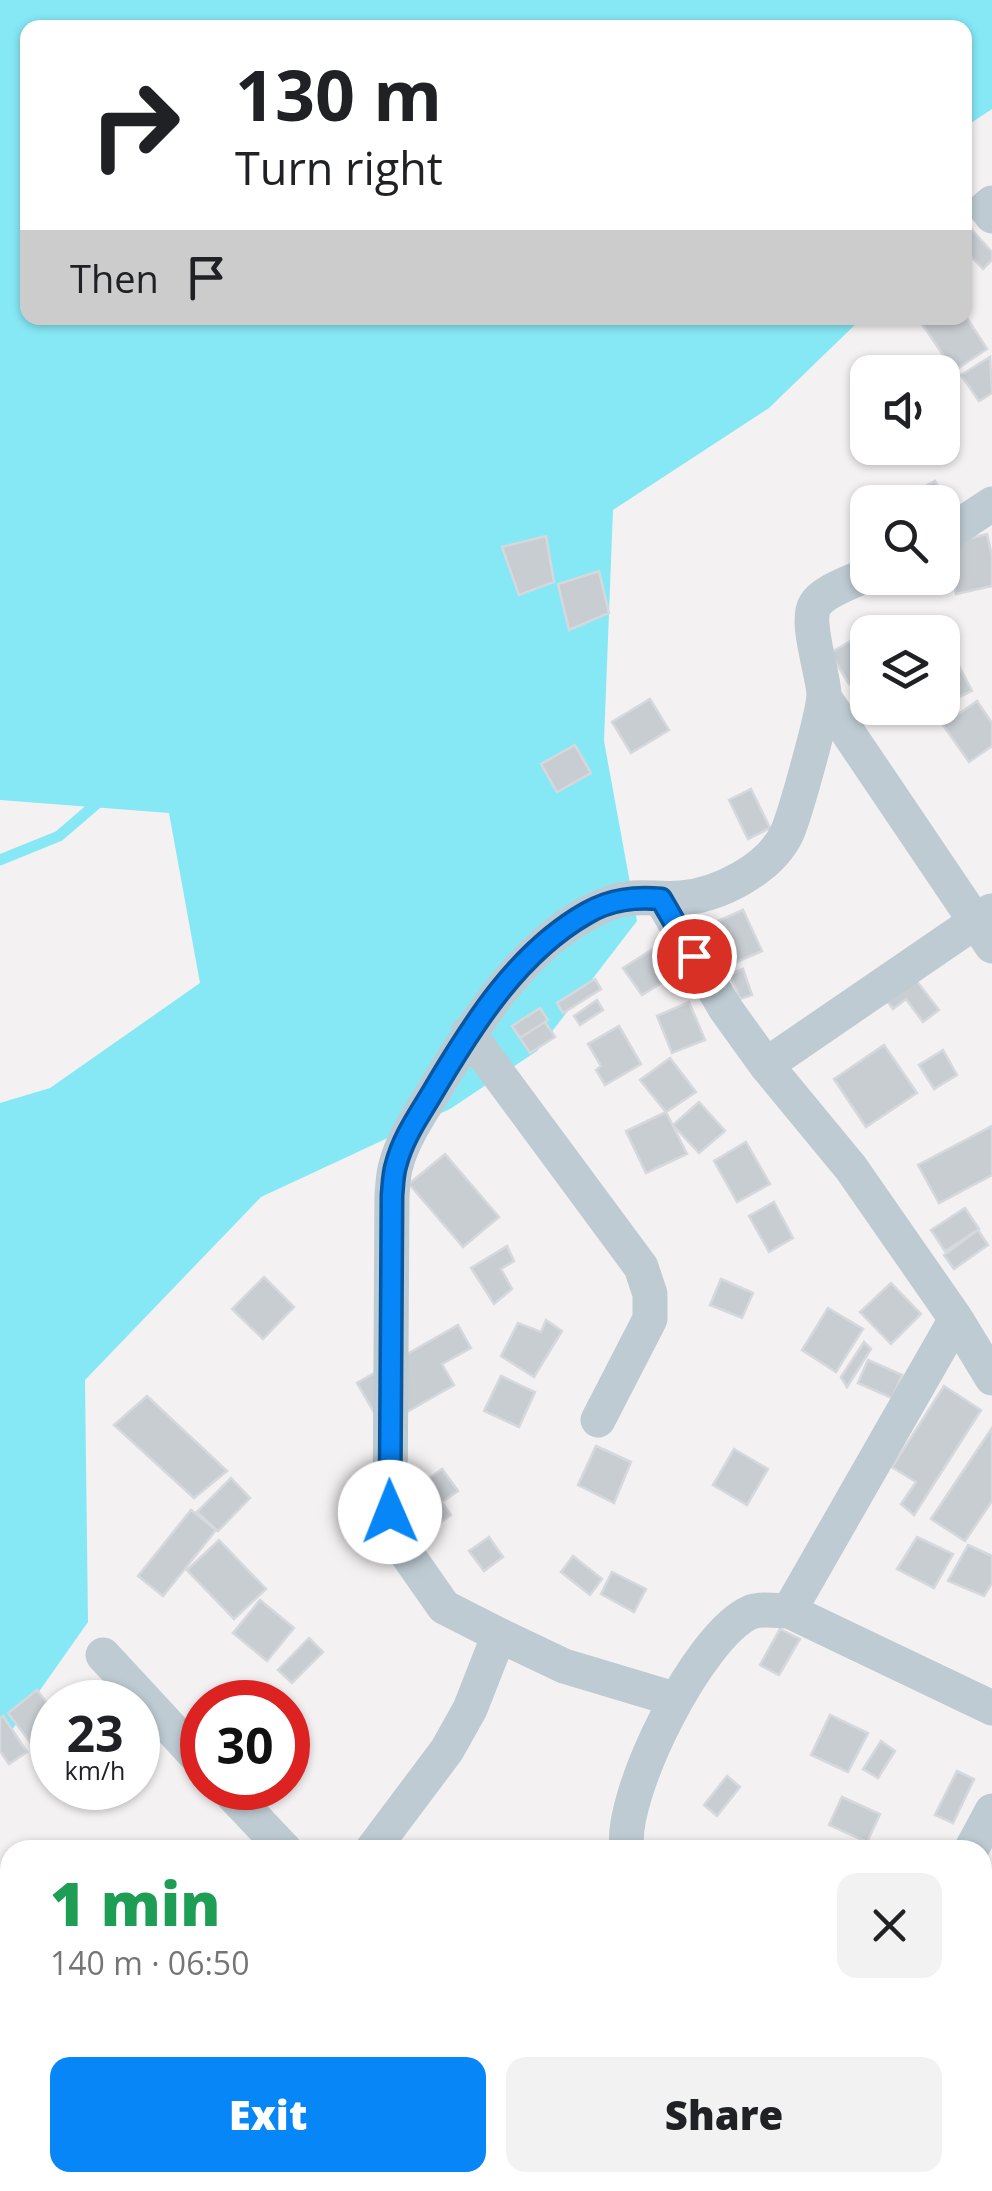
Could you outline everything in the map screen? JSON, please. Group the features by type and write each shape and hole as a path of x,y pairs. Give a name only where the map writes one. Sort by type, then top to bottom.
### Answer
{"street":[{"path":"992,203 986,208 992,216"},
{"path":"960,524 992,504"},
{"path":"674,1699 564,1666 444,1608 402,1547 390,1512 395,1166 407,1136 468,1033 493,998 542,948 586,913 616,900 712,892 748,873 771,855 786,835 824,697 813,618 815,605 850,583"},
{"path":"766,1065 986,926 824,697"},
{"path":"661,899 725,1008 766,1065 851,1168 992,1378"},
{"path":"468,1033 641,1267 650,1294 650,1319 598,1420"},
{"path":"790,1611 956,1320"},
{"path":"625,1840 631,1802 674,1699 728,1627 754,1610 790,1611 992,1708"},
{"path":"380,1840 447,1750 470,1709 499,1635"},
{"path":"103,1655 180,1738"},
{"path":"247,1810 275,1840"}],"water":[{"path":"0,0 992,0 992,109 972,122 972,20 20,20 20,325 855,325 769,408 613,510 604,741 637,921 537,1051 450,1109 261,1197 85,1380 88,1622 47,1680 30,1680 30,1704 0,1747 0,1103 50,1088 200,983 169,813 0,800"}],"building":[{"path":"972,230 992,252 992,260 983,269 972,257"},
{"path":"923,325 971,325 987,349 960,367 960,355 943,355"},
{"path":"990,357 992,393 979,401 961,375"},
{"path":"987,534 992,586 960,593 960,541"},
{"path":"546,536 554,582 519,595 502,547"},
{"path":"599,571 609,613 569,630 558,584"},
{"path":"850,642 850,683 849,684 830,653"},
{"path":"960,668 972,691 960,697"},
{"path":"650,699 669,730 631,753 612,722"},
{"path":"977,701 992,723 992,746 969,762 943,725 960,725 960,713"},
{"path":"575,745 591,773 557,792 541,764"},
{"path":"751,789 770,828 748,839 729,800"},
{"path":"743,910 762,951 725,967 707,926"},
{"path":"659,945 677,973 642,995 623,968"},
{"path":"743,969 752,995 740,999 730,974"},
{"path":"912,975 939,1010 923,1022 906,999 893,1009 883,996"},
{"path":"595,979 601,989 563,1013 557,1003"},
{"path":"597,1000 603,1010 580,1025 574,1016"},
{"path":"689,1002 705,1040 672,1053 657,1016"},
{"path":"540,1008 548,1020 520,1038 512,1026"},
{"path":"545,1022 555,1037 530,1053 520,1038"},
{"path":"619,1026 641,1064 605,1085 596,1070 601,1066 588,1044"},
{"path":"884,1045 917,1093 866,1127 834,1079"},
{"path":"943,1050 957,1075 934,1089 919,1065"},
{"path":"670,1058 696,1092 666,1112 640,1080"},
{"path":"699,1102 725,1131 699,1153 673,1125"},
{"path":"666,1112 687,1154 646,1173 626,1131"},
{"path":"992,1126 992,1175 939,1203 918,1165"},
{"path":"746,1142 770,1184 737,1202 714,1161"},
{"path":"445,1154 499,1217 463,1247 409,1184"},
{"path":"774,1202 793,1238 769,1252 749,1216"},
{"path":"965,1208 979,1229 945,1251 931,1230"},
{"path":"978,1230 988,1245 954,1269 944,1255"},
{"path":"507,1246 514,1261 501,1269 512,1289 494,1304 471,1268"},
{"path":"264,1277 294,1307 263,1339 232,1309"},
{"path":"721,1279 753,1293 742,1318 710,1305"},
{"path":"891,1283 921,1314 891,1344 860,1312"},
{"path":"828,1308 863,1329 836,1372 802,1350"},
{"path":"546,1320 562,1331 534,1377 501,1356 518,1323 541,1332"},
{"path":"458,1325 471,1348 442,1364 454,1385 382,1426 357,1383"},
{"path":"864,1342 871,1349 847,1387 841,1377"},
{"path":"868,1360 902,1375 892,1398 858,1383"},
{"path":"501,1376 535,1392 519,1427 484,1411"},
{"path":"944,1386 981,1410 914,1515 901,1504 916,1482 892,1467"},
{"path":"147,1396 227,1471 194,1498 114,1425"},
{"path":"992,1428 992,1501 965,1541 931,1519"},
{"path":"596,1446 631,1462 614,1503 578,1485"},
{"path":"734,1449 768,1469 747,1505 713,1485"},
{"path":"442,1469 458,1491 442,1502 451,1515 432,1528 408,1494"},
{"path":"231,1478 250,1498 218,1531 197,1512"},
{"path":"191,1510 216,1530 163,1596 138,1576"},
{"path":"489,1537 503,1557 484,1571 469,1551"},
{"path":"917,1537 953,1554 934,1588 897,1569"},
{"path":"219,1540 266,1589 234,1619 187,1570"},
{"path":"968,1545 992,1556 992,1583 984,1596 948,1581"},
{"path":"573,1556 602,1579 590,1595 561,1572"},
{"path":"612,1572 646,1589 634,1612 601,1594"},
{"path":"260,1600 294,1628 267,1661 233,1633"},
{"path":"780,1629 800,1639 779,1675 760,1665"},
{"path":"309,1638 323,1652 295,1680 289,1680 278,1670"},
{"path":"30,1696 30,1742 8,1713"},
{"path":"830,1715 868,1733 848,1772 811,1755"},
{"path":"3,1716 27,1752 9,1764 0,1751"},
{"path":"881,1741 895,1751 878,1778 863,1769"},
{"path":"957,1771 974,1779 953,1823 935,1815"},
{"path":"727,1776 740,1787 717,1816 704,1805"},
{"path":"842,1797 880,1814 868,1840 829,1825"}],"waterway":[{"path":"0,860 59,836 102,799"}],"route":[{"path":"390,1512 392,1195 395,1166 407,1136 493,998 542,948 586,913 616,900 661,899 694,956"}]}
